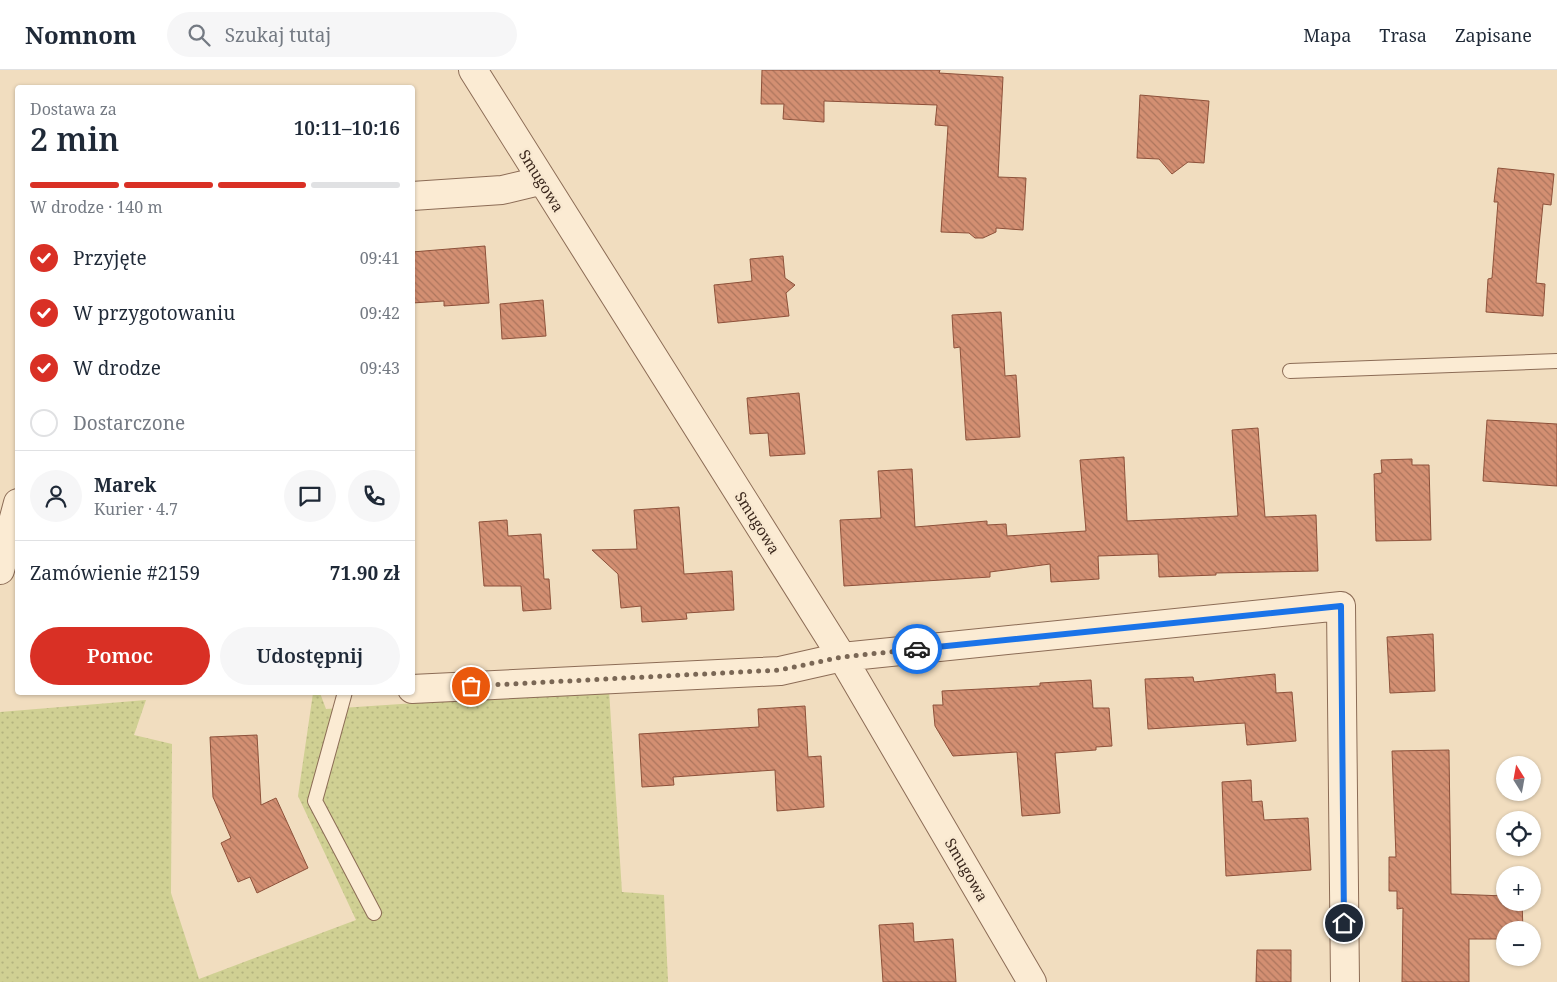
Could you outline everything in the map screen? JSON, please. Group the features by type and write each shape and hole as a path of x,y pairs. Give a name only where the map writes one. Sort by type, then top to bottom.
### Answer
{"street":[{"name":"Smugowa","path":"472,70 540,181 842,657 1032,982"},
{"path":"415,196 502,190 540,181"},
{"path":"0,570 15,514"},
{"path":"415,688 780,670 842,657 1341,606 1345,982"}],"lane":[{"path":"1290,371 1557,361"},
{"path":"344,695 315,801 374,913"}],"green space":[{"path":"609,690 622,892 664,895 668,982 0,982 0,712 146,700 134,735 172,744 171,893 199,979 356,920 298,796 313,695 321,695 326,709"}],"building":[{"path":"762,70 940,70 939,73 1003,77 998,177 1026,178 1023,230 996,228 996,232 983,238 975,238 969,233 941,232 948,126 935,125 937,105 824,101 824,122 783,119 784,104 761,104"},
{"path":"1140,95 1209,101 1204,163 1188,162 1172,174 1159,159 1137,158"},
{"path":"1498,168 1554,174 1551,205 1543,204 1536,283 1545,284 1543,316 1486,312 1488,279 1492,278 1498,202 1494,202"},
{"path":"485,246 489,303 444,306 444,301 415,303 415,252"},
{"path":"783,256 785,278 795,285 786,293 789,316 718,323 714,285 752,281 750,259"},
{"path":"543,300 546,336 502,339 500,304"},
{"path":"1001,312 1005,376 1016,375 1020,437 966,440 960,347 954,348 952,315"},
{"path":"799,393 805,454 770,456 768,433 750,434 747,398"},
{"path":"1487,420 1557,424 1557,486 1483,481"},
{"path":"1258,428 1265,517 1316,515 1318,571 1216,573 1216,575 1159,577 1158,554 1098,556 1099,579 1051,582 1050,564 990,572 990,577 844,586 840,520 881,518 878,471 912,469 915,527 987,521 987,525 1006,524 1007,536 1086,531 1080,460 1124,457 1127,521 1238,516 1232,430"},
{"path":"1412,459 1412,465 1429,465 1431,540 1376,541 1374,474 1382,473 1381,460"},
{"path":"679,507 684,574 732,571 734,610 686,613 687,619 642,622 641,606 621,608 618,574 592,550 637,549 634,510"},
{"path":"507,520 508,536 541,534 544,579 549,579 551,609 523,611 521,586 484,586 479,522"},
{"path":"1433,634 1435,691 1390,693 1387,637"},
{"path":"1275,674 1276,693 1292,692 1296,741 1247,745 1245,723 1148,729 1145,679 1193,677 1194,682"},
{"path":"1091,680 1093,708 1109,708 1112,746 1096,747 1096,750 1055,753 1060,813 1022,816 1017,752 953,756 935,726 933,705 943,705 942,691 1040,686 1040,683"},
{"path":"805,706 808,757 821,756 824,807 777,811 775,770 673,777 674,785 642,787 639,734 759,727 758,709"},
{"path":"257,735 261,805 276,798 308,868 257,893 250,877 238,882 221,843 231,838 213,797 210,737"},
{"path":"1449,750 1451,894 1496,896 1496,911 1522,911 1523,921 1496,921 1496,939 1469,939 1469,982 1402,982 1403,908 1397,909 1397,891 1389,891 1389,857 1396,857 1392,751"},
{"path":"1251,780 1252,802 1262,801 1264,820 1308,818 1311,870 1226,876 1222,782"},
{"path":"913,923 914,942 953,939 956,982 883,982 879,925"},
{"path":"1257,950 1291,950 1291,982 1256,982"}],"way so far":[{"path":"471,686 780,670 842,657 917,649"}],"route":[{"path":"917,649 1341,606 1344,923"}]}
